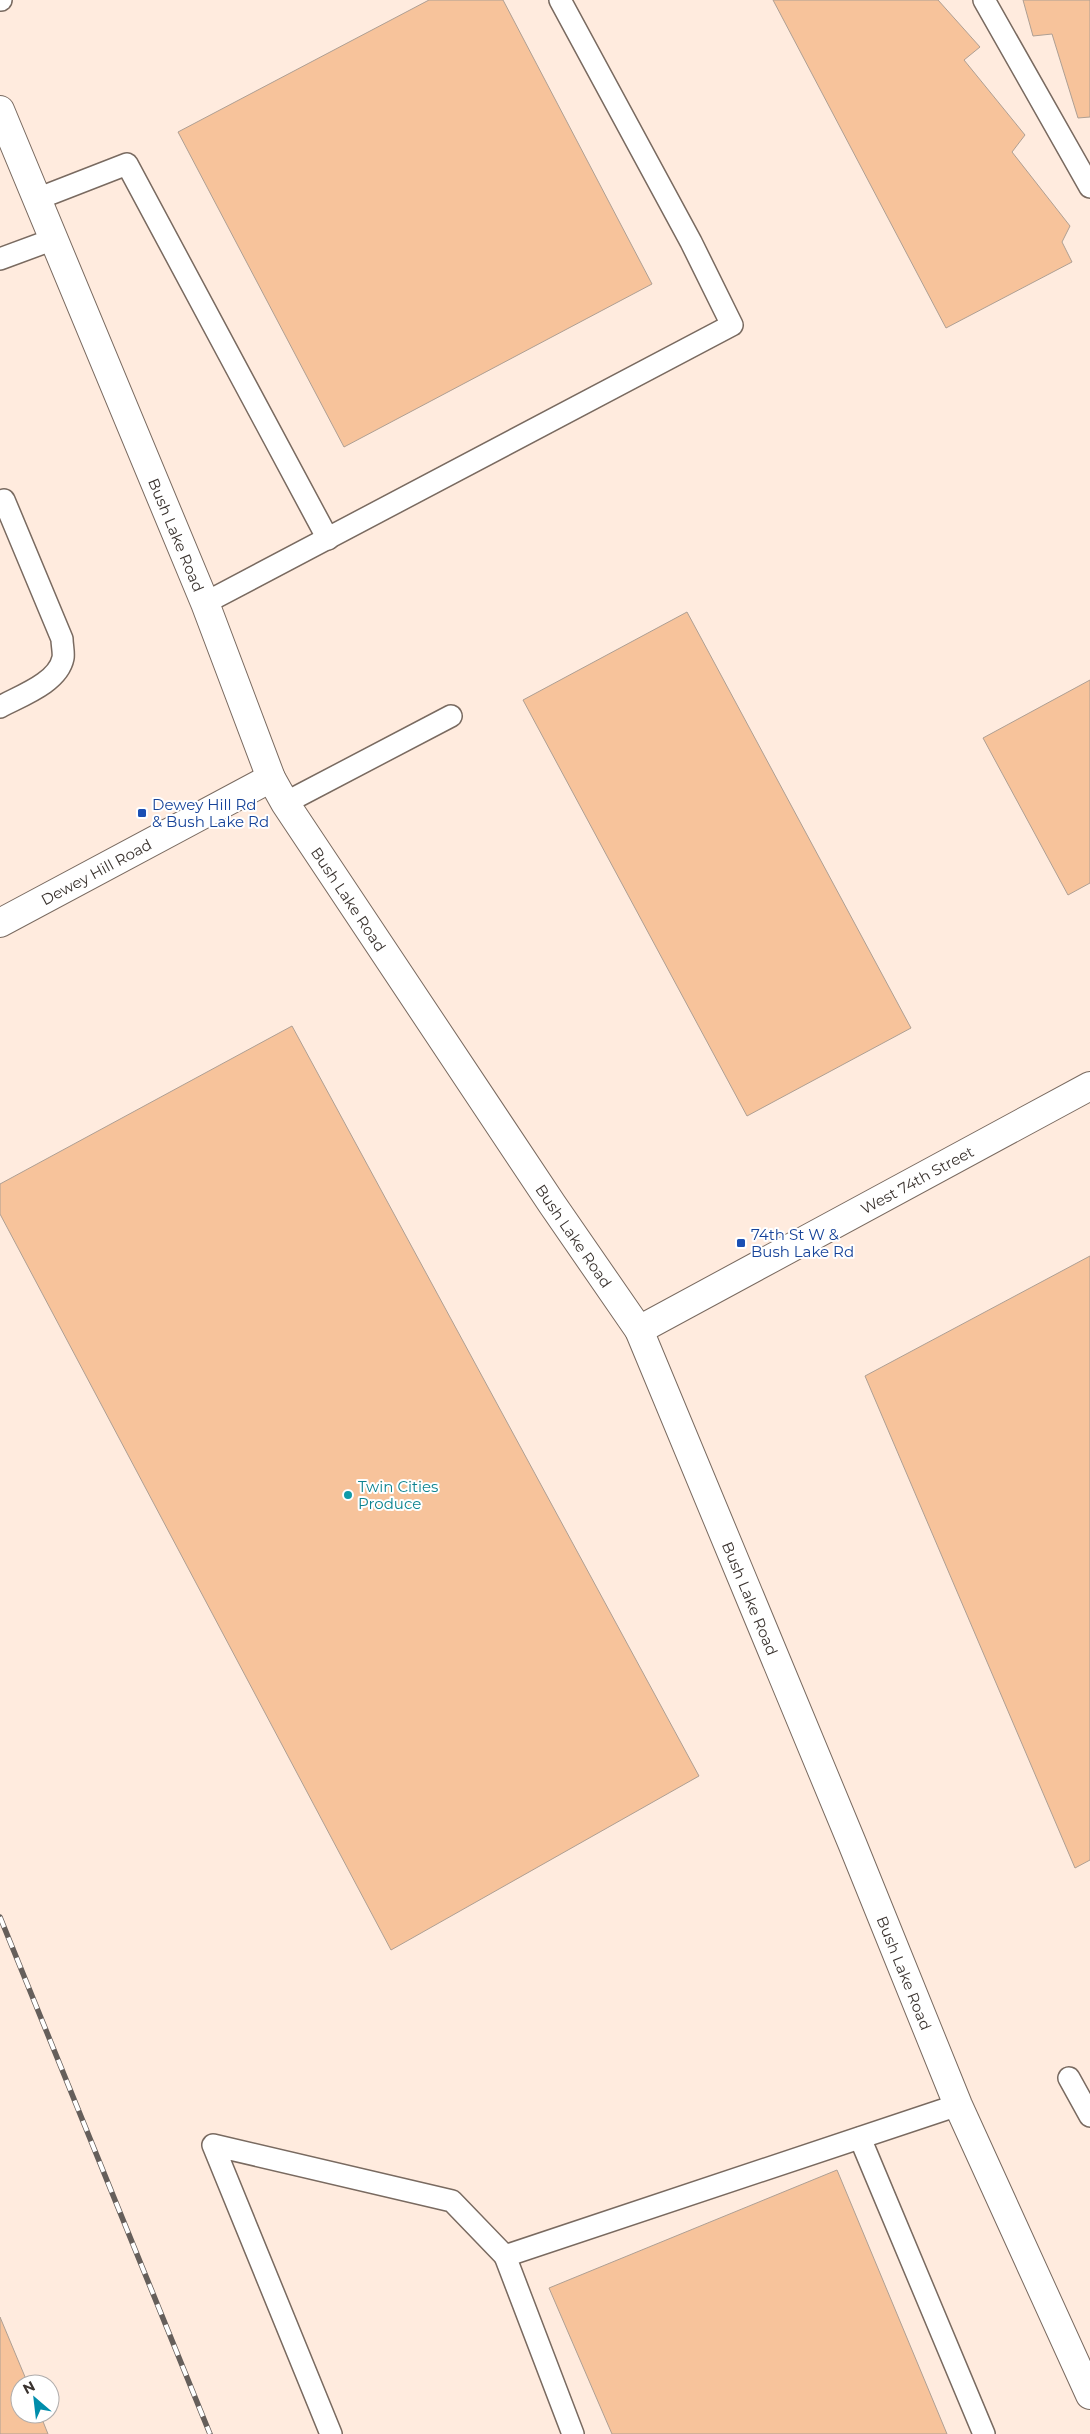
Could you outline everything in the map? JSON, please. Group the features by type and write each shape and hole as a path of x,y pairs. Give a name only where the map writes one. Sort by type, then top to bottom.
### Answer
{"street":[{"name":"Bush Lake Road","path":"0,110 205,604 271,778 285,803 552,1204 639,1330 852,1843 958,2105 1090,2395"},
{"name":"Dewey Hill Road","path":"0,923 271,778"},
{"name":"West 74th Street","path":"639,1330 1090,1086"}],"lane":[{"path":"205,604 732,326 691,242 560,0"},
{"path":"984,0 1090,187"},
{"path":"37,199 127,164 328,539"},
{"path":"0,259 54,239"},
{"path":"0,707 42,684 57,672 63,658 62,639 4,500"},
{"path":"285,803 451,716"},
{"path":"1069,2078 1090,2116"},
{"path":"506,2256 958,2105"},
{"path":"860,2138 984,2434"},
{"path":"331,2434 213,2144 452,2201 506,2256 572,2434"}],"shaded area":[{"path":"0,0 1090,0 1090,2434 0,2434"}],"building":[{"path":"429,0 503,0 652,284 344,447 178,132"},
{"path":"773,0 938,0 980,47 964,60 1025,135 1012,152 1070,226 1062,242 1072,262 946,328"},
{"path":"1023,0 1090,0 1090,117 1078,118 1052,34 1033,36"},
{"path":"687,612 911,1028 747,1116 523,700"},
{"path":"1090,680 1090,883 1068,895 983,738"},
{"name":"Twin Cities Produce","path":"292,1026 699,1776 391,1950 0,1214 0,1184"},
{"path":"1090,1256 1090,1860 1075,1868 865,1376"},
{"path":"837,2170 947,2434 612,2434 549,2288"},
{"path":"0,2317 24,2374 10,2374 10,2424 44,2424 48,2434 0,2434"}],"railway":[{"path":"0,1917 210,2434"}],"place":[{"name":"Dewey Hill Rd & Bush Lake Rd","path":"142,813"},
{"name":"74th St W & Bush Lake Rd","path":"741,1243"},
{"name":"Twin Cities Produce","path":"348,1495"}]}
